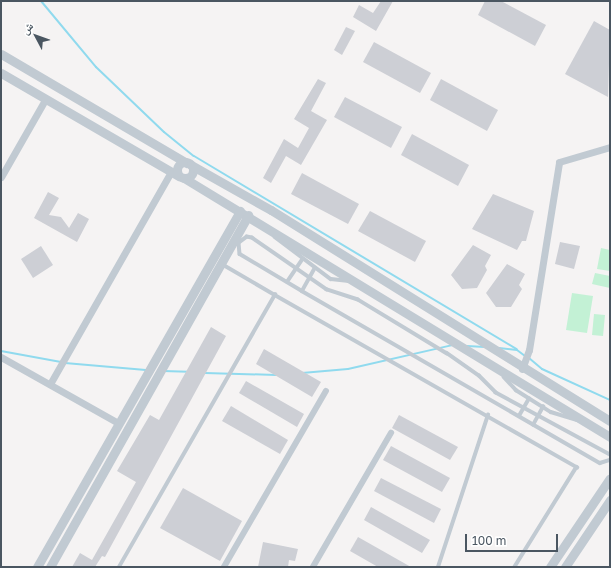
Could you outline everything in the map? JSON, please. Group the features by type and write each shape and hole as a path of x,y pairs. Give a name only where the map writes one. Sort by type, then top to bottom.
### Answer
{"street":[{"path":"1,54 271,210 522,369 610,421"},
{"path":"1,73 45,100 244,213 610,437"},
{"path":"1,177 45,100"},
{"path":"522,369 529,350 559,162 610,147"},
{"path":"178,175 193,173 189,164"},
{"path":"50,384 178,175 179,166 189,164"},
{"path":"37,567 213,259 244,213"},
{"path":"50,567 222,264 244,213"},
{"path":"1,357 118,423"},
{"path":"224,567 326,391"},
{"path":"313,567 391,433"},
{"path":"550,567 610,478"},
{"path":"565,567 610,500"}],"lane":[{"path":"262,224 302,260 331,278 355,281"},
{"path":"610,455 496,393 479,376 447,354 358,300 332,293 309,279 252,238 246,237 239,244 240,254 302,291 600,463 610,460"},
{"path":"213,259 577,467 515,567"},
{"path":"287,282 302,260"},
{"path":"302,291 315,268"},
{"path":"120,567 275,295"},
{"path":"499,369 511,386 529,399 561,418 584,421"},
{"path":"519,416 529,399"},
{"path":"533,425 543,407"},
{"path":"438,567 488,415"}],"green space":[{"path":"601,248 610,250 610,271 597,269"},
{"path":"595,273 610,276 610,288 592,284"},
{"path":"572,293 593,296 587,333 566,330"},
{"path":"594,314 605,315 603,336 592,335"}],"building":[{"path":"381,1 393,1 376,31 353,17 359,5 373,13"},
{"path":"485,1 501,1 546,25 535,46 478,15"},
{"path":"594,21 610,30 608,97 565,74"},
{"path":"346,27 355,31 342,55 334,50"},
{"path":"374,42 431,73 420,93 363,62"},
{"path":"318,79 326,83 311,111 327,120 301,165 286,156 271,183 263,178 284,139 298,148 309,128 294,119"},
{"path":"441,79 498,110 487,131 430,100"},
{"path":"345,97 402,127 391,148 334,117"},
{"path":"412,134 469,165 458,186 401,155"},
{"path":"302,173 359,204 348,224 291,194"},
{"path":"48,192 59,198 49,215 61,217 69,228 78,213 89,219 77,242 34,218"},
{"path":"493,194 534,211 526,241 522,241 517,250 472,229"},
{"path":"370,211 426,241 415,262 358,231"},
{"path":"560,242 580,246 574,269 555,264"},
{"path":"473,245 491,255 485,266 487,270 477,288 462,289 451,275"},
{"path":"41,246 53,265 33,278 21,259"},
{"path":"507,264 525,274 519,285 522,289 511,307 496,307 486,293"},
{"path":"211,327 226,336 105,557 102,556 95,567 72,567 80,553 92,560 136,482 117,471 150,415 159,420"},
{"path":"264,349 321,382 312,397 256,364"},
{"path":"246,381 304,414 297,427 239,393"},
{"path":"231,406 288,440 280,454 222,421"},
{"path":"399,415 458,447 450,460 392,428"},
{"path":"391,446 450,478 442,492 383,460"},
{"path":"381,478 441,509 434,523 374,491"},
{"path":"183,488 242,521 220,561 160,528"},
{"path":"371,507 430,540 422,553 364,520"},
{"path":"358,537 411,567 378,567 350,551"},
{"path":"263,542 298,549 295,561 289,560 288,567 258,567"}],"waterway":[{"path":"41,1 96,67 164,132 194,156 517,349"},
{"path":"302,373 348,369 453,345"},
{"path":"467,346 485,347"},
{"path":"499,348 517,350 525,356"},
{"path":"1,351 61,362"},
{"path":"529,358 542,369 610,400"},
{"path":"65,363 146,370"},
{"path":"163,371 188,372"},
{"path":"205,373 276,375"}]}
